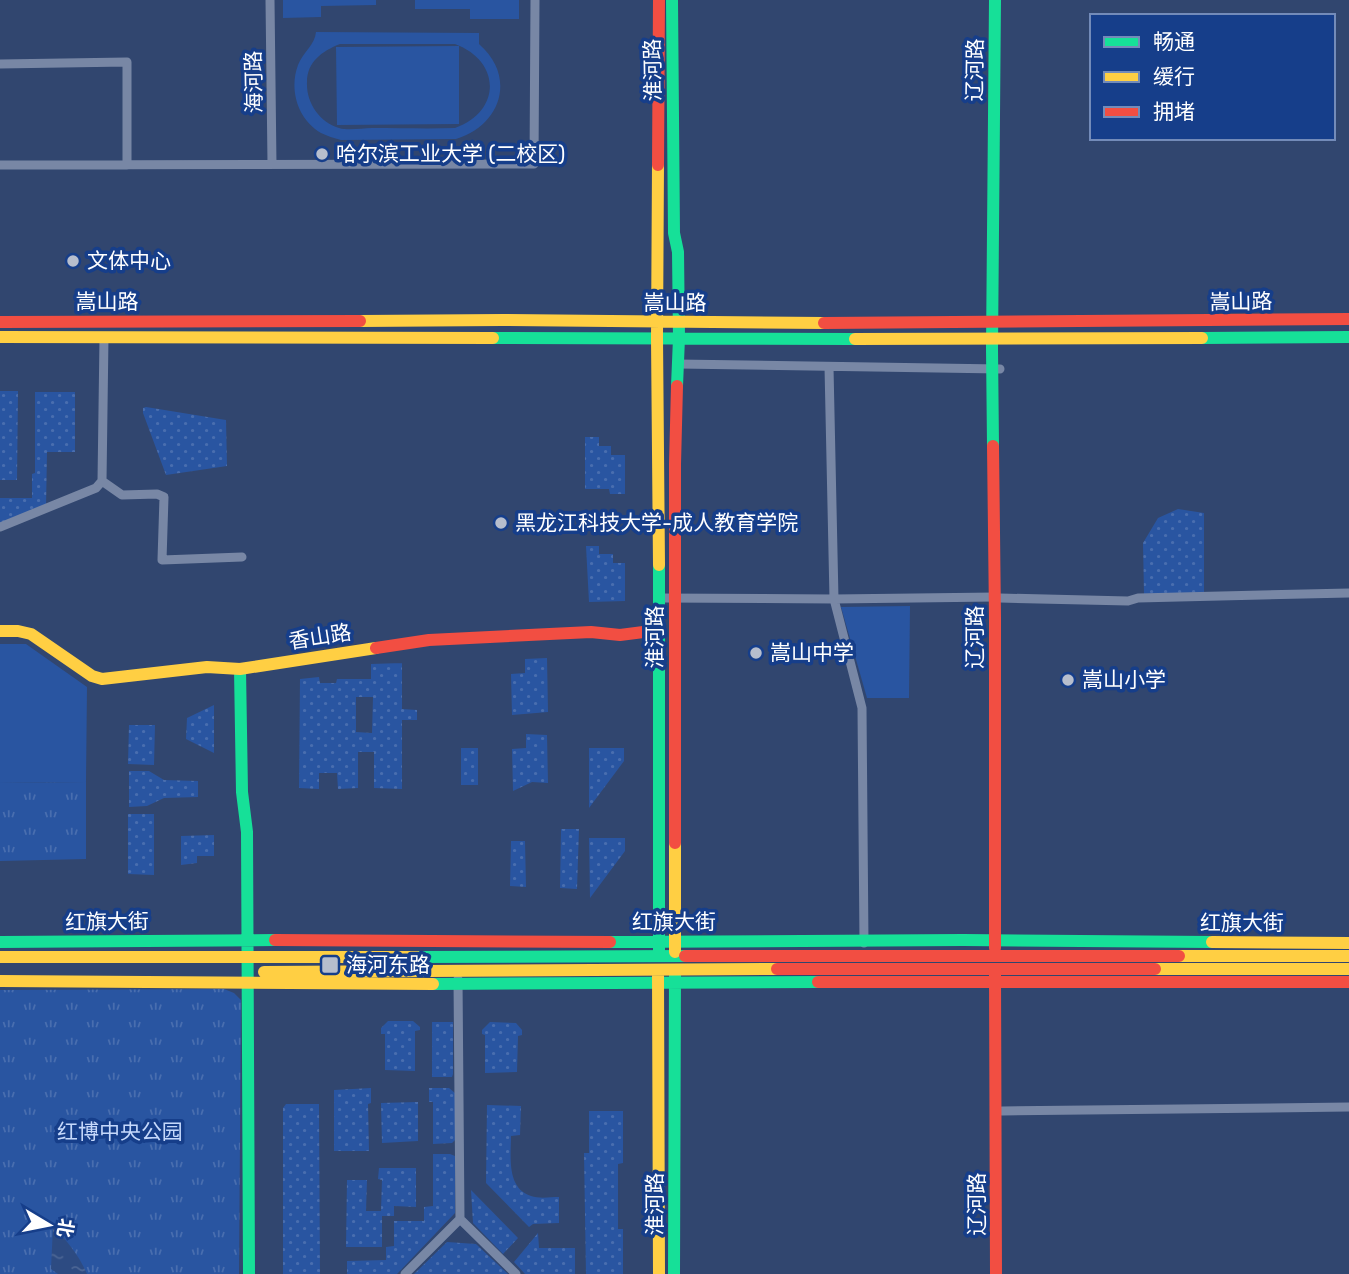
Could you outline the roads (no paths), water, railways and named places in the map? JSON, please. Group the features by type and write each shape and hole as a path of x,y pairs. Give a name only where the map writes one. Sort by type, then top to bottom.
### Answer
{"main road":[{"path":"653,0 652,47 658,120"},
{"name":"淮河路","path":"659,0 659,1274"},
{"name":"淮河路","path":"672,0 674,233 678,252 679,338 674,598 674,1274"},
{"path":"673,120 680,0"},
{"name":"辽河路","path":"995,0 998,598 996,1274"},
{"name":"辽河路","path":"996,323 1001,0"},
{"name":"嵩山路","path":"0,322 502,320 996,323 1349,319"},
{"name":"嵩山路","path":"0,337 1349,337"},
{"name":"香山路","path":"0,631 31,634 92,676 102,679 206,667 240,669 429,640 591,632 620,635 659,630"},
{"path":"240,669 242,792 247,832 249,1274"},
{"name":"红旗大街","path":"0,942 998,940 1349,943"},
{"name":"红旗大街","path":"457,977 676,962 864,955 1349,956"},
{"name":"红旗大街","path":"0,957 659,963"},
{"name":"红旗大街","path":"676,962 998,976 1349,982"},
{"name":"红旗大街","path":"0,973 457,977 675,984 1349,969"},
{"name":"辽河路","path":"998,976 1002,1111 1002,1274"},
{"name":"红旗大街","path":"0,981 247,977"}],"street":[{"name":"海河路","path":"270,0 272,164"},
{"path":"0,165 534,164 535,0"},
{"path":"0,64 127,62 127,165"},
{"path":"0,527 96,488 102,481 104,337"},
{"path":"678,364 996,369"},
{"path":"829,367 834,599 862,708 864,955"},
{"path":"102,481 122,495 157,494 164,497 162,560 242,557"},
{"path":"659,598 998,598 1128,601 1138,598 1349,593"},
{"path":"457,977 460,1219 516,1274"},
{"path":"1002,1111 1349,1107"},
{"path":"405,1274 460,1219"}],"water":[{"path":"53,1226 76,1254 87,1274 58,1274 51,1269"}],"place":[{"name":"哈尔滨工业大学 (二校区)","path":"322,154"},
{"name":"文体中心","path":"73,261"},
{"name":"黑龙江科技大学-成人教育学院","path":"501,523"},
{"name":"嵩山中学","path":"756,653"},
{"name":"嵩山小学","path":"1068,680"},
{"name":"海河东路","path":"330,965"}],"park label":[{"name":"红博中央公园","path":"120,1132"}]}
